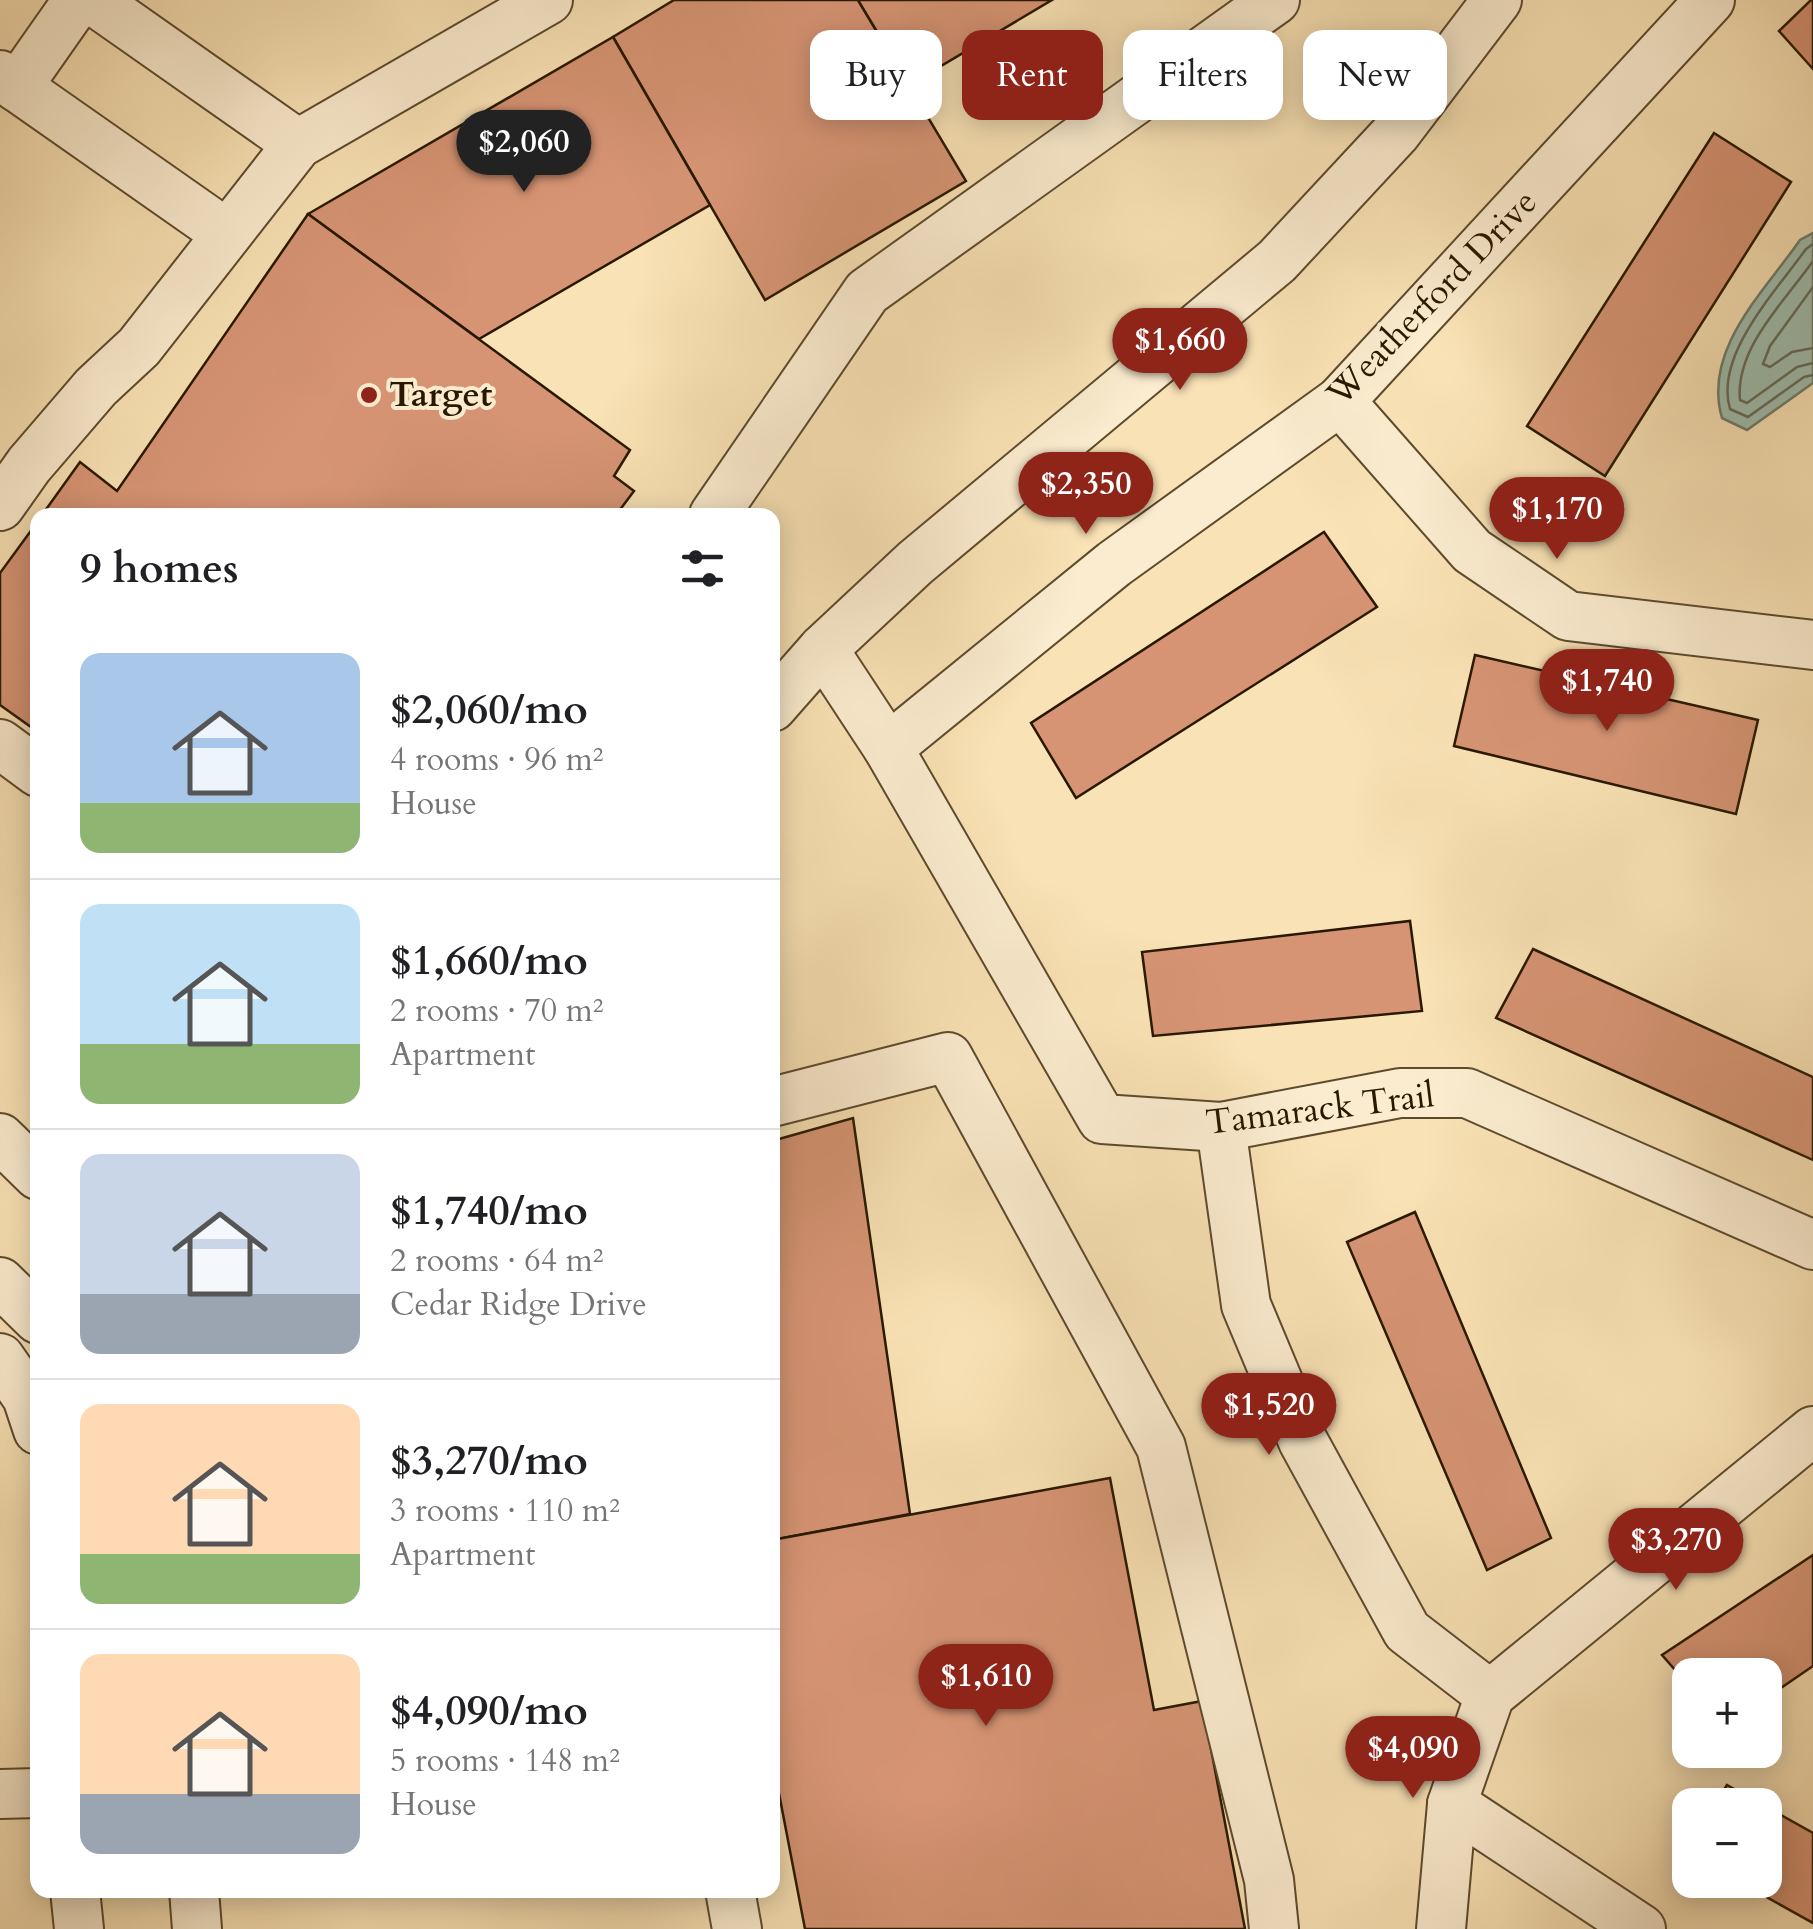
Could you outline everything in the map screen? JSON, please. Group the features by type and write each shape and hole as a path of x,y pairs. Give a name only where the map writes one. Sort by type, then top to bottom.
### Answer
{"street":[{"path":"78,0 8,81 227,234"},
{"path":"93,0 298,144"},
{"path":"0,506 28,465 96,387 139,347 298,144 548,0"},
{"path":"719,508 867,292 1274,0"},
{"path":"780,698 822,649 914,563 1278,261 1396,132 1497,0"},
{"name":"Weatherford Drive","path":"888,748 1114,564 1340,400 1710,0"},
{"path":"1340,400 1472,551 1568,616 1813,645"},
{"name":"Tamarack Trail","path":"822,649 888,748 1102,1119 1220,1127 1400,1093 1468,1093 1813,1245"},
{"path":"0,744 30,766"},
{"path":"780,1100 948,1058 1162,1447 1268,1880 1274,1929"},
{"path":"1220,1127 1246,1305 1303,1441 1406,1632 1490,1695"},
{"path":"0,1138 30,1167"},
{"path":"0,1282 30,1311"},
{"path":"0,1358 30,1405"},
{"path":"1441,1929 1452,1804 1490,1695 1813,1431"},
{"path":"0,1794 30,1793"},
{"path":"1452,1804 1641,1929"},
{"path":"76,1898 79,1929"},
{"path":"195,1898 197,1929"},
{"path":"731,1898 736,1929"}],"water":[{"path":"1813,233 1813,383 1747,430 1722,418 1718,393 1728,346 1754,301 1800,240"}],"building":[{"path":"674,0 858,0 876,30 810,30 810,120 930,120 966,181 765,300 613,37"},
{"path":"858,0 1052,0 1002,30 962,30 962,53 942,65 942,30 876,30"},
{"path":"1813,0 1813,69 1779,31"},
{"path":"613,37 710,205 479,339 308,214"},
{"path":"1714,133 1791,182 1605,476 1527,426"},
{"name":"Target","path":"308,214 630,450 614,476 634,491 621,508 47,508 80,462 117,491"},
{"path":"30,532 30,726 0,705 0,573"},
{"path":"1324,532 1377,607 1076,798 1031,723"},
{"path":"1475,655 1758,720 1736,814 1454,746"},
{"path":"1410,921 1422,1011 1153,1036 1142,952"},
{"path":"1533,949 1813,1077 1813,1160 1496,1018"},
{"path":"853,1118 910,1514 780,1538 780,1139"},
{"path":"1415,1212 1551,1538 1487,1570 1347,1242"},
{"path":"1110,1478 1154,1710 1202,1701 1245,1929 805,1929 780,1799 780,1539"},
{"path":"1813,1555 1813,1666 1782,1687 1782,1658 1672,1658 1672,1666 1662,1655"},
{"path":"1782,1816 1813,1833 1813,1923 1768,1898 1782,1898"}],"place":[{"name":"Target","path":"369,395"}]}
